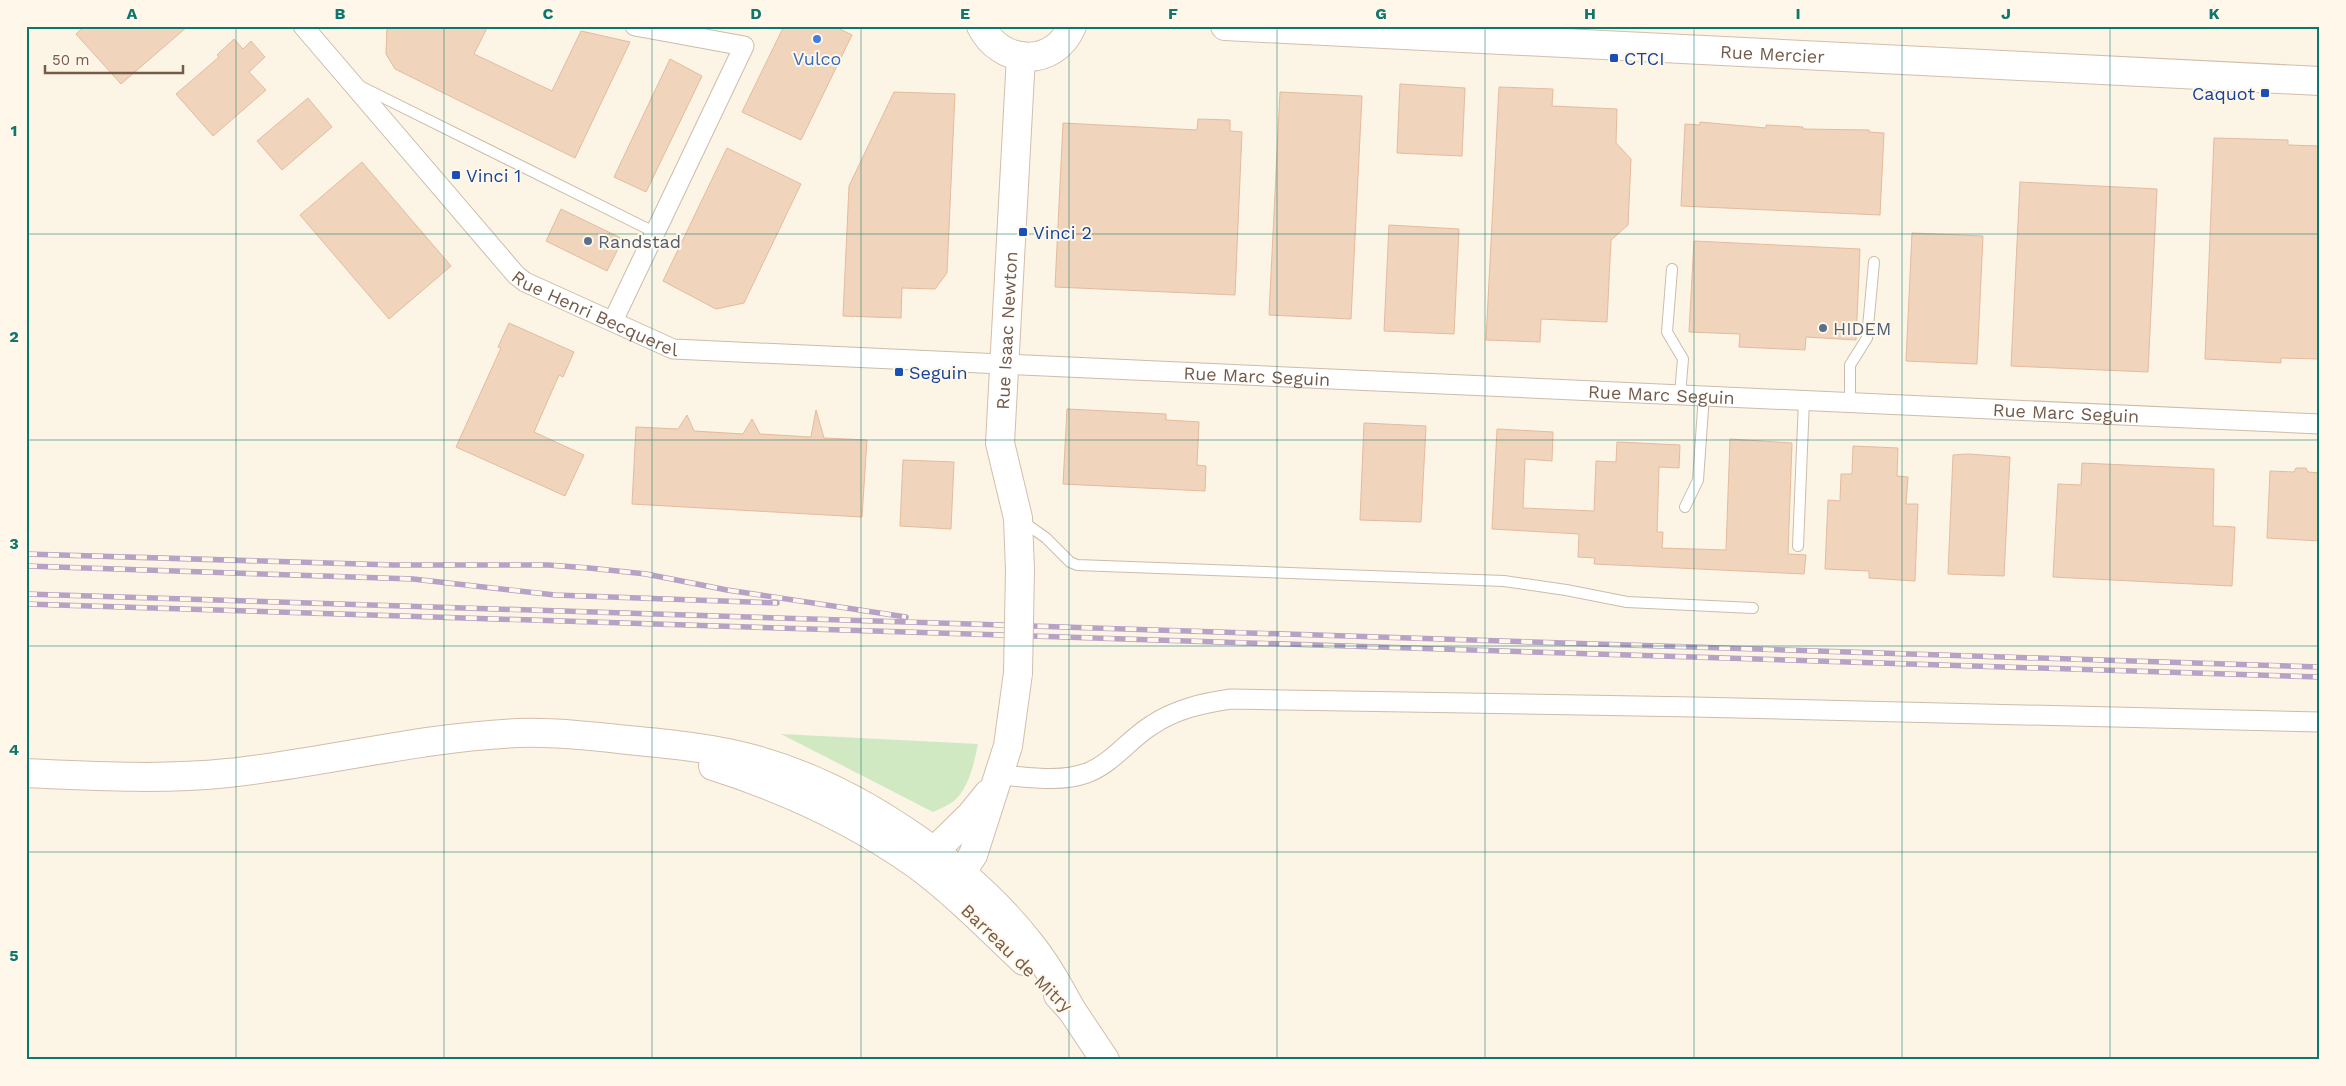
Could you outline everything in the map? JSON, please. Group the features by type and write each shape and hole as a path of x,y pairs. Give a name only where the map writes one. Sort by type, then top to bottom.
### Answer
{"street":[{"name":"Rue Henri Becquerel","path":"303,26 516,276 525,282 673,349 1004,363"},
{"path":"613,321 744,46 635,26"},
{"path":"981,26 986,37 998,49 1014,56 1032,57 1046,53 1059,45 1072,26"},
{"name":"Rue Mercier","path":"1224,26 2320,81"},
{"name":"Rue Isaac Newton","path":"955,883 973,855 986,819 1012,727 1018,673 1020,570 1018,518 1000,443 1021,56"},
{"name":"Rue Marc Seguin","path":"1004,363 2320,424"},
{"path":"926,859 971,815 996,782 1062,779 1086,773 1102,766 1151,725 1166,717 1204,703 1232,699 1684,707 2320,722"},
{"name":"Barreau de Mitry","path":"26,773 151,777 195,776 232,773 460,737 521,733 618,739 742,775 802,800 926,859 955,883 1025,962 1071,1009 1105,1060"}],"lane":[{"path":"348,80 654,232"},
{"path":"1850,402 1850,365 1867,338 1874,262"},
{"path":"1672,269 1667,332 1683,359 1680,394"},
{"path":"1685,507 1698,480 1704,394"},
{"path":"1798,546 1804,400"},
{"path":"1018,518 1046,538 1070,562 1077,565 1504,581 1566,590 1627,602 1753,608"}],"green space":[{"path":"781,734 978,744 975,759 964,789 954,801 933,812"}],"building":[{"path":"84,26 188,26 121,84 76,34"},
{"path":"387,26 488,26 474,54 552,91 581,31 630,42 575,158 395,69 386,54"},
{"path":"784,26 834,26 852,35 801,140 742,112"},
{"path":"234,39 243,49 251,41 265,57 249,72 266,90 213,136 176,94 219,57 217,55"},
{"path":"670,59 702,76 646,192 614,177"},
{"path":"1400,84 1465,88 1462,156 1397,153"},
{"path":"1499,87 1553,89 1552,106 1617,109 1616,143 1631,159 1628,225 1611,240 1607,322 1541,319 1540,342 1486,340"},
{"path":"894,92 955,94 947,273 935,289 902,288 901,318 843,316 849,186"},
{"path":"1280,92 1362,96 1351,319 1269,315"},
{"path":"308,98 332,127 282,170 257,141"},
{"path":"1198,119 1230,120 1230,131 1242,132 1235,295 1055,287 1063,123 1197,130"},
{"path":"1700,122 1766,128 1766,125 1803,127 1803,129 1869,130 1869,132 1884,133 1880,215 1681,206 1685,124 1700,125"},
{"path":"2214,138 2288,140 2288,145 2320,146 2320,359 2281,358 2281,363 2205,359"},
{"path":"727,148 801,184 744,303 716,309 663,281"},
{"path":"362,162 451,266 389,319 300,215"},
{"path":"2020,182 2157,189 2148,372 2011,366"},
{"path":"561,209 623,239 607,271 546,241"},
{"path":"1389,225 1459,229 1454,334 1384,331"},
{"path":"1912,233 1983,236 1977,364 1906,361"},
{"path":"1694,241 1860,249 1856,340 1806,337 1805,350 1739,347 1740,334 1689,332"},
{"path":"509,323 574,352 563,377 559,375 534,432 584,455 565,496 456,447 501,348 498,347"},
{"path":"1067,409 1166,414 1166,420 1199,422 1197,465 1206,466 1205,491 1063,484"},
{"path":"816,410 824,438 867,440 862,517 632,504 636,427 678,429 687,415 694,431 743,434 752,419 760,434 811,437"},
{"path":"1364,423 1426,426 1421,522 1360,520"},
{"path":"1497,429 1553,432 1552,461 1525,459 1523,508 1594,511 1596,461 1616,462 1617,442 1680,445 1679,468 1659,467 1657,532 1663,532 1662,548 1726,550 1730,439 1792,443 1788,554 1806,555 1804,574 1594,564 1595,558 1578,557 1579,534 1492,529"},
{"path":"1853,446 1898,448 1897,476 1908,477 1906,504 1918,504 1915,581 1869,578 1869,571 1825,569 1828,500 1840,501 1841,474 1852,474"},
{"path":"1968,454 2010,457 2004,576 1948,574 1953,455"},
{"path":"903,460 954,462 951,529 900,526"},
{"path":"2082,463 2214,469 2213,526 2235,527 2232,586 2053,577 2058,484 2081,485"},
{"path":"2296,468 2306,468 2308,472 2320,473 2320,541 2267,538 2270,471 2294,472"}],"railway":[{"path":"26,554 394,565 548,565 646,574 727,590 906,617"},
{"path":"26,566 413,579 555,595 777,603"},
{"path":"26,594 2320,667"},
{"path":"26,604 2320,677"}],"place":[{"name":"Vulco","path":"817,39"},
{"name":"CTCI","path":"1614,58"},
{"name":"Caquot","path":"2265,93"},
{"name":"Vinci 1","path":"456,175"},
{"name":"Vinci 2","path":"1023,232"},
{"name":"Randstad","path":"588,241"},
{"name":"HIDEM","path":"1823,328"},
{"name":"Seguin","path":"899,372"}]}
